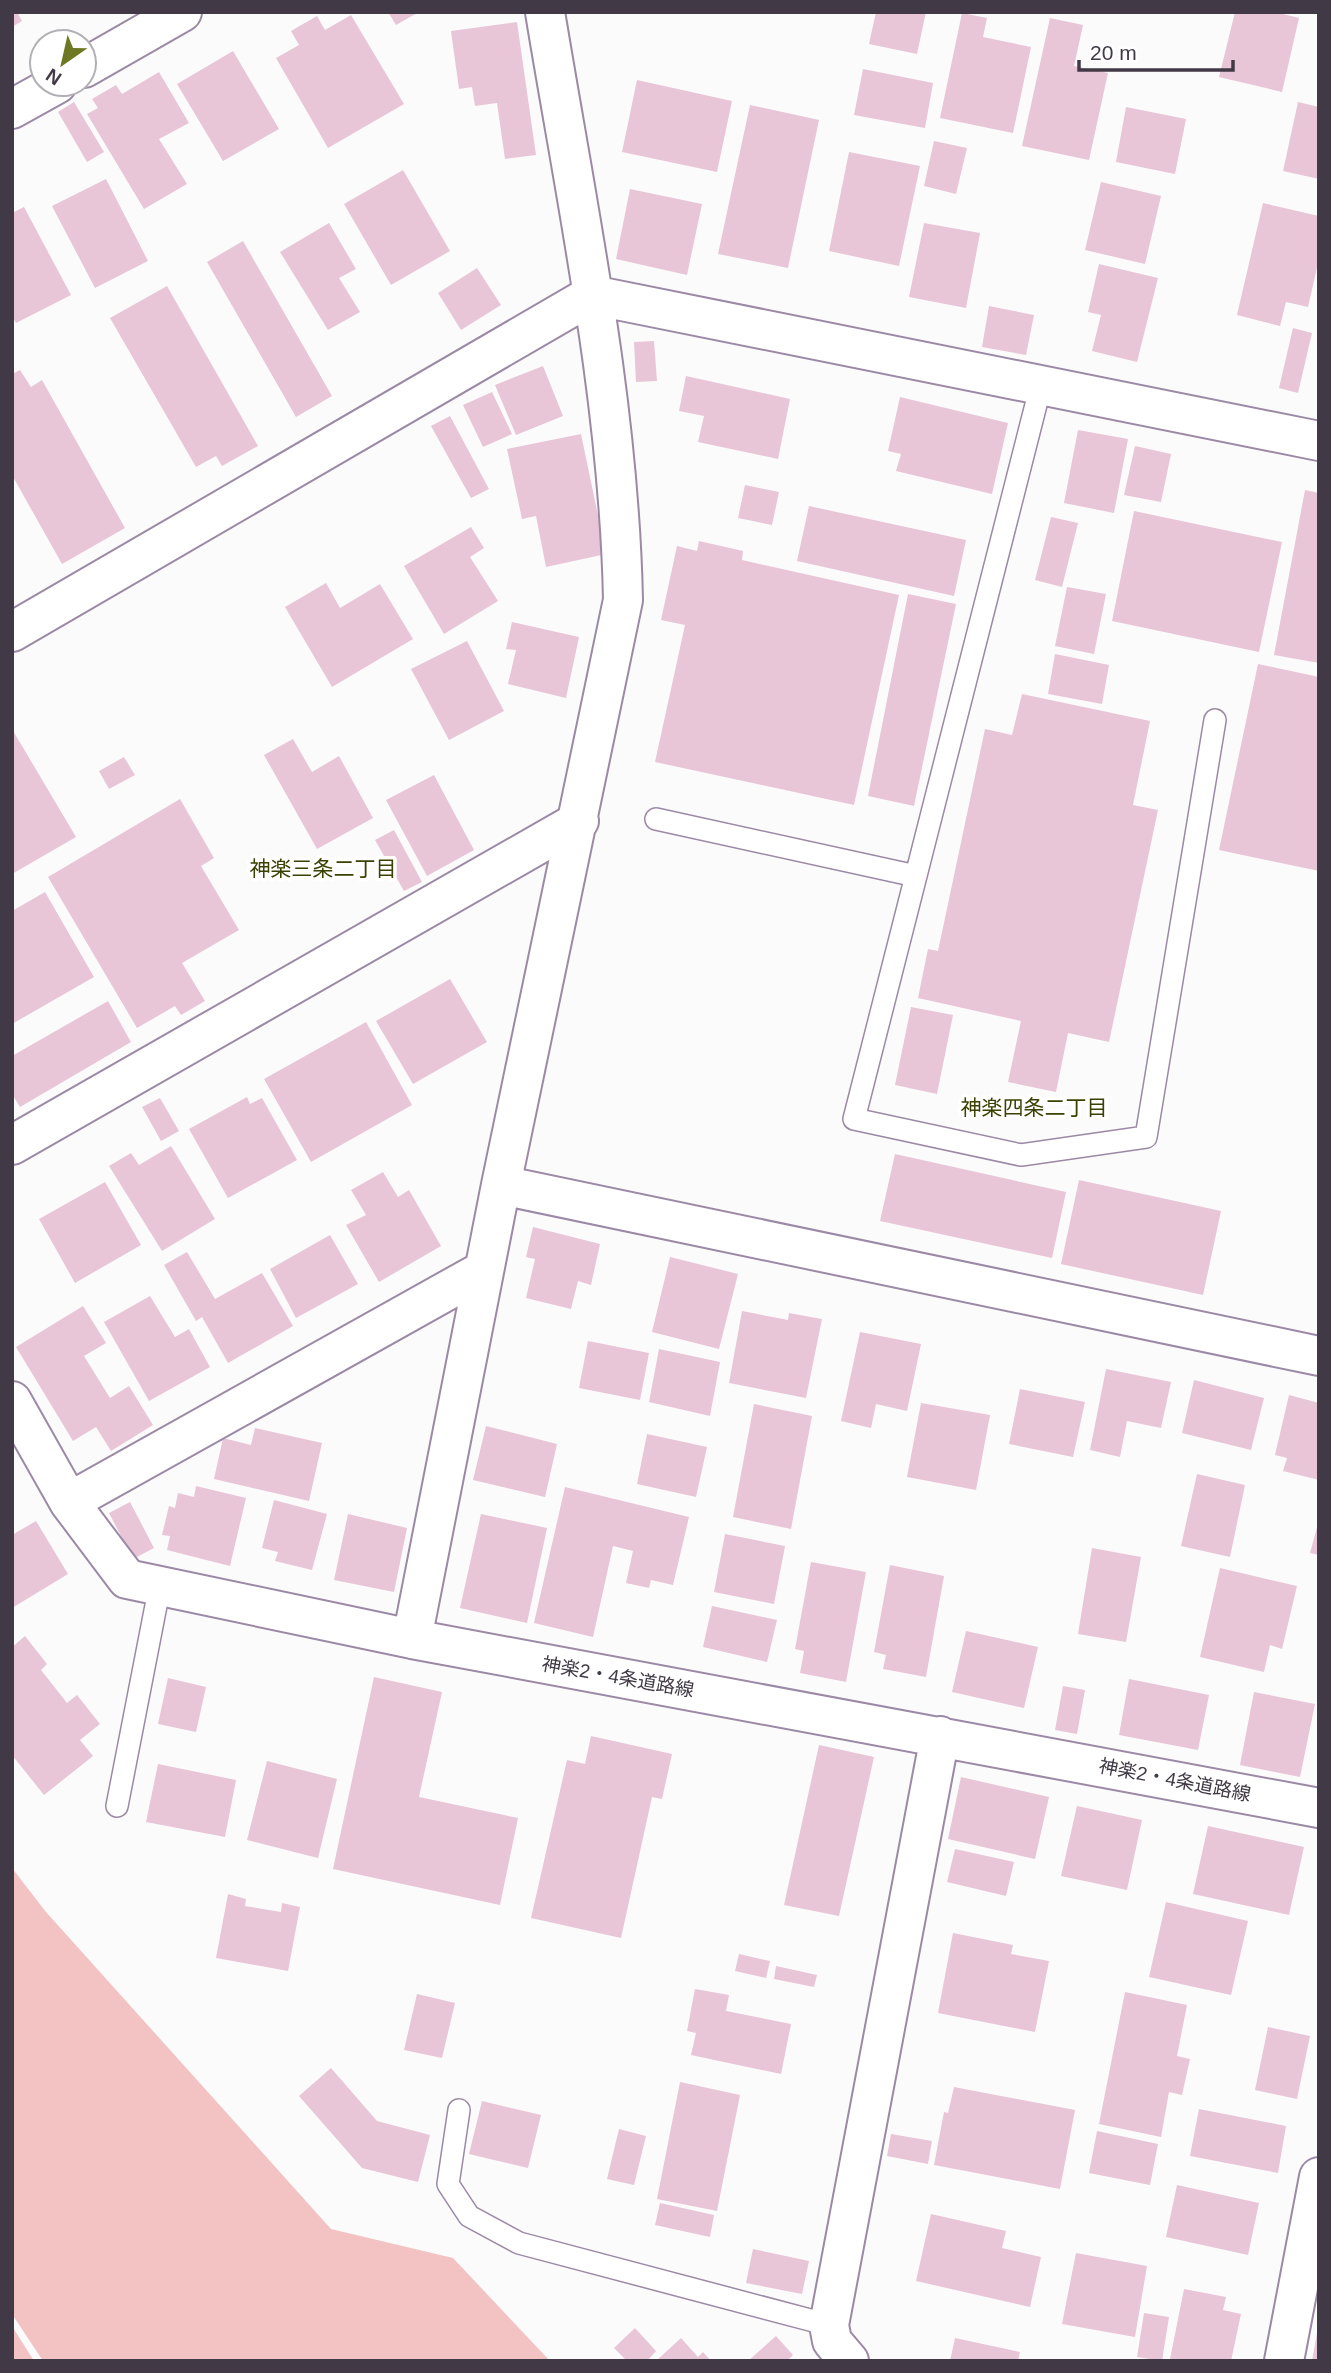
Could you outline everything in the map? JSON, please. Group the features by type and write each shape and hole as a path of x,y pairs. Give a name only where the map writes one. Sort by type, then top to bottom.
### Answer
{"street":[{"path":"98,60 183,12"},
{"path":"412,1639 501,1185 623,600 621,512 592,295 545,12"},
{"path":"12,109 32,98"},
{"path":"12,632 592,295 1319,441"},
{"path":"12,1145 579,821"},
{"path":"501,1185 1319,1356"},
{"path":"69,1502 484,1270"},
{"name":"神楽2・4条道路線","path":"12,1401 69,1502 127,1579 412,1639 940,1735 1319,1808"},
{"path":"849,2361 832,2341 829,2325 940,1735"},
{"path":"1284,2361 1310,2271 1319,2177"}],"lane":[{"path":"1041,385 854,1119 1021,1155 1146,1137 1215,720"},
{"path":"656,819 916,876"},
{"path":"117,1806 160,1585"},
{"path":"459,2110 448,2183 469,2216 519,2243 829,2325"}],"shaded area":[{"path":"12,1868 46,1912 331,2229 453,2258 550,2361 43,2361 12,2314"},
{"path":"12,2326 34,2361 12,2361"}],"building":[{"path":"12,12 17,12 22,21 12,27"},
{"path":"388,12 419,12 396,25"},
{"path":"876,12 926,12 917,54 869,44"},
{"path":"1235,12 1275,12 1299,18 1282,92 1219,77"},
{"path":"962,13 987,18 983,37 1031,47 1013,133 940,118"},
{"path":"351,15 404,104 328,148 276,58 299,45 291,31 317,16 325,30"},
{"path":"1050,18 1083,25 1074,66 1108,73 1089,160 1022,146"},
{"path":"517,22 536,155 505,159 497,103 475,106 472,87 459,89 451,31"},
{"path":"233,51 279,129 223,161 177,84"},
{"path":"863,69 933,83 925,128 854,115"},
{"path":"159,72 189,123 159,139 187,184 144,209 87,114 98,108 92,99 98,98 116,85 122,94"},
{"path":"637,80 732,101 717,172 622,152"},
{"path":"74,102 104,152 87,162 58,112"},
{"path":"1298,102 1319,107 1319,179 1283,171"},
{"path":"750,105 819,120 788,268 718,254"},
{"path":"1126,107 1186,119 1175,174 1116,162"},
{"path":"934,141 967,148 956,194 924,186"},
{"path":"849,152 920,166 899,266 829,251"},
{"path":"403,170 450,251 391,285 344,204"},
{"path":"106,179 148,261 95,288 52,206"},
{"path":"1101,182 1161,196 1145,264 1085,250"},
{"path":"630,189 702,204 687,275 616,259"},
{"path":"1263,203 1319,216 1319,259 1308,307 1286,302 1280,326 1237,315"},
{"path":"24,207 71,295 16,323 12,316 12,213"},
{"path":"329,223 356,269 339,278 360,312 328,330 280,252"},
{"path":"924,223 980,233 966,308 909,297"},
{"path":"243,241 332,396 296,417 207,262"},
{"path":"1099,264 1158,278 1137,362 1092,351 1101,315 1088,312"},
{"path":"477,268 501,305 461,330 438,293"},
{"path":"167,286 258,446 222,466 216,456 196,467 110,318"},
{"path":"989,306 1034,315 1026,355 982,347"},
{"path":"1293,328 1312,333 1298,393 1279,388"},
{"path":"654,341 657,381 636,382 634,342"},
{"path":"543,366 563,416 516,435 495,385"},
{"path":"20,370 31,387 42,380 125,528 62,564 12,475 12,374"},
{"path":"686,376 790,399 778,459 698,442 704,416 679,411"},
{"path":"492,392 512,434 483,447 463,405"},
{"path":"900,397 1008,423 992,494 896,471 901,454 888,451"},
{"path":"450,416 489,489 471,498 431,426"},
{"path":"1078,430 1128,439 1114,513 1064,503"},
{"path":"581,434 606,554 546,567 536,516 522,519 507,449"},
{"path":"1135,446 1171,454 1161,502 1124,495"},
{"path":"745,485 779,492 772,525 738,518"},
{"path":"1305,490 1319,493 1319,663 1274,655"},
{"path":"809,506 966,540 954,596 797,561"},
{"path":"1134,511 1282,542 1259,652 1112,621"},
{"path":"1051,517 1078,523 1062,587 1035,580"},
{"path":"471,527 484,548 470,557 498,601 444,634 404,566"},
{"path":"699,541 743,551 742,560 899,595 854,805 655,762 685,625 661,620 677,546 697,551"},
{"path":"326,583 340,608 380,584 413,639 332,687 285,607"},
{"path":"1067,587 1106,594 1094,654 1055,646"},
{"path":"908,594 956,604 914,806 868,796"},
{"path":"512,622 579,637 566,698 508,684 516,650 506,649"},
{"path":"467,641 504,711 449,740 411,669"},
{"path":"1055,654 1109,665 1102,704 1048,694"},
{"path":"1258,664 1319,677 1319,871 1219,850"},
{"path":"1022,694 1150,721 1133,805 1158,810 1109,1042 1068,1033 1056,1092 1008,1082 1021,1021 918,998 928,949 938,951 985,729 1012,735"},
{"path":"12,729 76,837 12,874"},
{"path":"293,739 312,772 339,756 373,818 317,849 264,755"},
{"path":"124,757 135,775 109,789 99,771"},
{"path":"434,775 474,850 427,876 386,800"},
{"path":"180,799 214,858 201,866 239,930 182,963 205,1001 181,1015 175,1006 137,1028 48,877"},
{"path":"394,830 422,882 404,891 375,840"},
{"path":"45,892 94,977 12,1024 12,911"},
{"path":"450,979 487,1042 413,1084 376,1021"},
{"path":"108,1001 131,1042 20,1107 12,1094 12,1056"},
{"path":"911,1007 953,1015 937,1094 895,1085"},
{"path":"366,1022 412,1105 311,1162 264,1079"},
{"path":"247,1097 250,1104 262,1098 297,1160 228,1198 189,1129"},
{"path":"160,1098 179,1131 161,1141 142,1107"},
{"path":"171,1146 215,1219 162,1251 109,1166 131,1153 139,1165"},
{"path":"895,1154 1066,1192 1052,1258 880,1221"},
{"path":"383,1172 398,1197 409,1190 441,1246 379,1282 346,1225 366,1215 351,1190"},
{"path":"1079,1180 1221,1211 1203,1295 1061,1264"},
{"path":"105,1182 141,1245 75,1283 39,1219"},
{"path":"533,1227 600,1244 591,1285 578,1281 571,1309 526,1298 535,1259 526,1257"},
{"path":"330,1235 358,1284 296,1318 270,1269"},
{"path":"187,1252 215,1299 262,1273 293,1326 228,1363 202,1317 196,1321 164,1265"},
{"path":"670,1257 738,1274 719,1349 652,1332"},
{"path":"150,1296 175,1337 189,1329 210,1367 149,1401 104,1322"},
{"path":"83,1306 106,1343 84,1356 110,1398 129,1386 153,1425 111,1451 96,1427 73,1441 16,1347"},
{"path":"742,1311 788,1320 789,1313 822,1319 806,1398 729,1383"},
{"path":"860,1332 921,1344 907,1411 876,1404 871,1428 841,1421"},
{"path":"588,1341 649,1353 640,1400 579,1388"},
{"path":"659,1349 720,1362 710,1416 649,1402"},
{"path":"1106,1369 1171,1382 1161,1428 1127,1421 1120,1457 1090,1450"},
{"path":"1194,1380 1264,1398 1251,1450 1182,1433"},
{"path":"1020,1389 1085,1402 1073,1457 1009,1444"},
{"path":"1289,1395 1319,1403 1319,1480 1283,1471 1287,1458 1275,1455"},
{"path":"921,1403 990,1415 976,1490 907,1477"},
{"path":"754,1404 812,1416 791,1529 733,1517"},
{"path":"486,1426 557,1444 545,1497 473,1480"},
{"path":"255,1428 322,1443 309,1501 214,1479 223,1438 251,1445"},
{"path":"647,1434 707,1447 696,1497 637,1484"},
{"path":"1197,1474 1245,1485 1230,1557 1181,1546"},
{"path":"196,1486 246,1498 230,1566 167,1550 170,1536 162,1535 169,1506 175,1508 178,1493 194,1497"},
{"path":"565,1487 689,1517 673,1585 651,1580 649,1588 626,1583 633,1551 613,1546 593,1637 534,1623"},
{"path":"274,1500 327,1514 312,1570 275,1561 278,1552 262,1548"},
{"path":"130,1502 154,1548 133,1559 109,1513"},
{"path":"348,1514 407,1528 394,1592 334,1580"},
{"path":"481,1514 547,1528 527,1623 460,1608"},
{"path":"1319,1520 1319,1555 1310,1553"},
{"path":"36,1521 68,1574 12,1608 12,1535"},
{"path":"725,1534 785,1546 774,1604 714,1592"},
{"path":"1092,1548 1141,1557 1126,1642 1078,1634"},
{"path":"811,1562 866,1572 846,1682 800,1673 804,1651 795,1649"},
{"path":"890,1565 944,1576 926,1677 883,1669 886,1655 874,1652"},
{"path":"1220,1568 1297,1586 1282,1649 1270,1645 1264,1672 1200,1657"},
{"path":"712,1606 777,1620 767,1662 703,1647"},
{"path":"966,1631 1038,1647 1024,1708 952,1692"},
{"path":"25,1636 47,1664 41,1670 67,1703 77,1695 100,1724 80,1740 93,1756 44,1795 12,1755 12,1647"},
{"path":"374,1677 442,1692 419,1797 518,1818 500,1905 333,1869"},
{"path":"168,1678 206,1687 196,1732 158,1724"},
{"path":"1129,1679 1209,1695 1198,1750 1119,1735"},
{"path":"1063,1686 1085,1690 1077,1734 1055,1730"},
{"path":"1254,1692 1315,1704 1300,1777 1240,1765"},
{"path":"591,1736 672,1754 662,1799 652,1797 621,1938 531,1918 567,1760 585,1764"},
{"path":"819,1745 874,1757 839,1916 784,1905"},
{"path":"267,1761 337,1779 318,1858 247,1840"},
{"path":"158,1764 236,1780 225,1837 146,1822"},
{"path":"961,1777 1049,1797 1035,1859 948,1839"},
{"path":"1077,1806 1142,1820 1127,1890 1061,1876"},
{"path":"1208,1826 1304,1847 1289,1915 1193,1894"},
{"path":"955,1849 1014,1862 1006,1896 947,1882"},
{"path":"228,1894 246,1899 245,1906 281,1912 282,1903 300,1907 288,1971 216,1958"},
{"path":"1166,1902 1248,1921 1231,1995 1149,1977"},
{"path":"953,1933 1013,1945 1011,1954 1049,1961 1035,2032 938,2013"},
{"path":"739,1954 770,1961 766,1978 735,1971"},
{"path":"776,1966 817,1975 814,1987 774,1979"},
{"path":"695,1989 729,1995 726,2011 791,2024 781,2074 691,2055 696,2033 687,2031"},
{"path":"1125,1992 1187,2005 1177,2056 1190,2059 1182,2095 1169,2092 1161,2137 1099,2124"},
{"path":"417,1994 455,2003 442,2058 404,2050"},
{"path":"1268,2027 1310,2036 1297,2099 1255,2090"},
{"path":"331,2068 377,2121 430,2135 418,2182 362,2168 299,2096"},
{"path":"680,2082 740,2095 717,2211 657,2199"},
{"path":"954,2087 1075,2110 1060,2189 934,2165 944,2112 948,2113"},
{"path":"482,2101 541,2115 528,2168 469,2154"},
{"path":"1199,2109 1286,2126 1278,2173 1190,2156"},
{"path":"619,2129 646,2136 634,2185 607,2179"},
{"path":"1097,2131 1158,2144 1150,2185 1089,2173"},
{"path":"891,2134 932,2141 928,2164 887,2156"},
{"path":"1177,2185 1259,2203 1248,2255 1166,2237"},
{"path":"660,2203 714,2215 710,2237 655,2225"},
{"path":"931,2214 1006,2231 1002,2248 1041,2257 1030,2307 916,2281"},
{"path":"753,2249 809,2261 802,2294 746,2283"},
{"path":"1076,2253 1147,2266 1135,2337 1062,2324"},
{"path":"1184,2289 1226,2297 1223,2310 1241,2314 1231,2361 1170,2359"},
{"path":"1144,2313 1169,2317 1162,2361 1137,2357"},
{"path":"635,2328 656,2351 647,2361 627,2361 614,2348"},
{"path":"1317,2333 1319,2361 1312,2361"},
{"path":"776,2336 793,2355 787,2361 748,2361"},
{"path":"681,2338 698,2357 703,2352 711,2361 656,2361"},
{"path":"955,2338 1020,2352 1018,2361 950,2361"}],"district":[{"name":"神楽三条二丁目","path":"323,868"},
{"name":"神楽四条二丁目","path":"1034,1107"}]}
